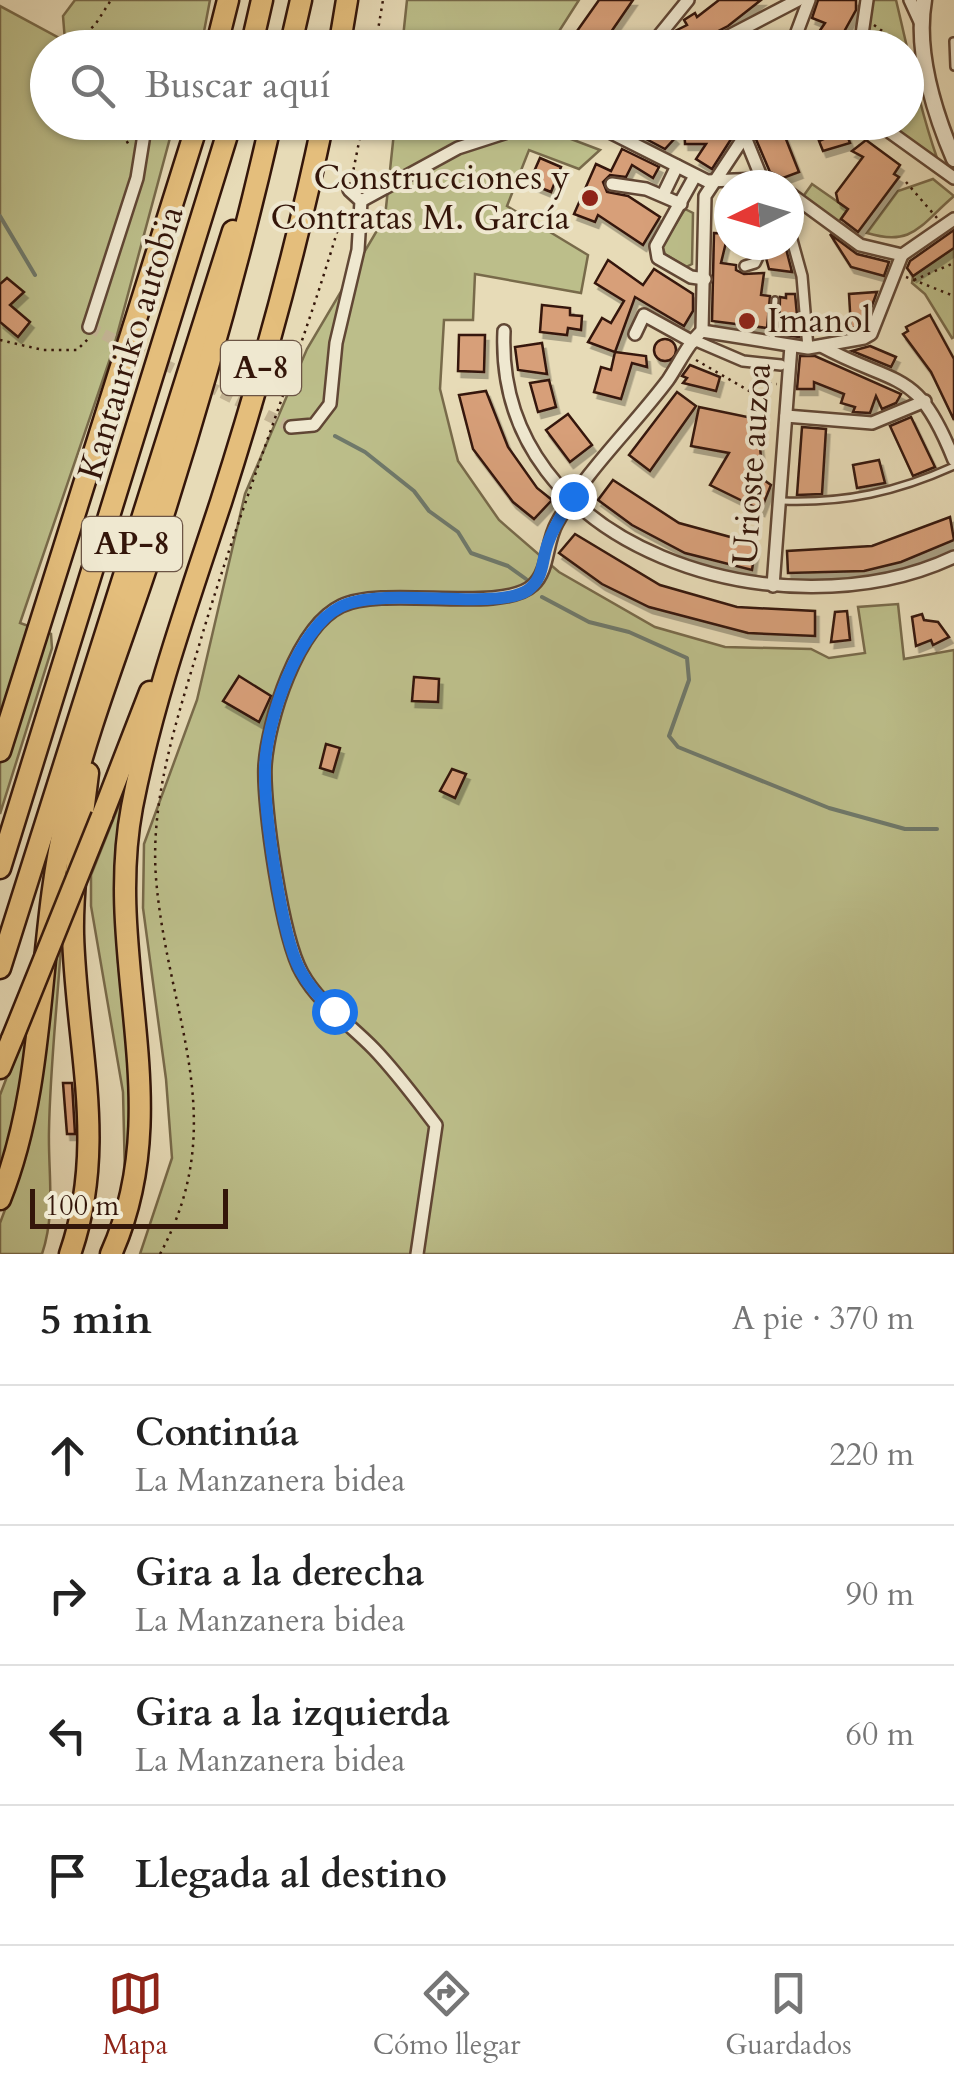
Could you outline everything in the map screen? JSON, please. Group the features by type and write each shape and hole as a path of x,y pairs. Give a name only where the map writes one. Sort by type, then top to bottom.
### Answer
{"highway":[{"path":"220,30 228,0"},
{"path":"255,30 262,0"},
{"path":"294,30 301,0"},
{"path":"342,30 348,0"},
{"path":"0,751 192,140"},
{"name":"Kantauriko autobia","path":"0,868 225,140"},
{"name":"AP-8","path":"0,968 264,140"},
{"path":"0,1200 14,1166 32,1083 48,922 67,814 223,316 266,140"},
{"name":"A-8","path":"0,1068 184,610 268,344 319,140"},
{"path":"111,1254 136,1185 142,1146 142,1100 126,952 126,846 142,764 184,610"},
{"path":"70,1254 85,1210 89,1170 88,1105 73,930 88,774 120,650"}],"street":[{"path":"664,30 688,0"},
{"path":"740,30 798,0"},
{"path":"797,30 808,0"},
{"path":"863,28 867,0"},
{"path":"910,0 921,24"},
{"path":"922,30 924,0"},
{"path":"924,47 927,70 954,159"},
{"path":"89,326 140,164 143,140"},
{"path":"362,201 458,148 483,140"},
{"path":"627,140 712,181"},
{"path":"418,1254 436,1125 390,1066 316,994 300,970 282,916 265,770 267,747 302,648 338,607 357,601 496,598 523,593 543,570 546,546 573,496 696,338 704,279 705,196 743,140"},
{"path":"746,140 758,170"},
{"path":"901,140 954,178"},
{"path":"663,195 677,166"},
{"path":"695,176 705,196"},
{"path":"695,176 656,246 658,258 690,277 704,279"},
{"path":"612,184 663,195 681,204"},
{"path":"350,190 362,201"},
{"path":"291,427 314,425 330,404 336,343 358,250 362,201"},
{"path":"804,204 860,245 902,255"},
{"path":"696,338 814,347 871,334 902,255 949,223"},
{"path":"745,266 756,260"},
{"path":"797,260 814,347"},
{"path":"635,334 644,315 743,361 781,365"},
{"path":"504,331 506,378 524,435 573,496 626,538 663,558 702,573 774,586 826,588 877,583 954,558"},
{"name":"Urioste auzoa","path":"774,586 791,346"},
{"name":"Urioste auzoa","path":"814,347 909,384 924,400 954,463"},
{"path":"786,416 872,424 924,400"}],"lane":[{"path":"952,41 954,67"},
{"path":"772,342 775,300"},
{"path":"780,501 837,502 876,495 954,463"}],"path":[{"path":"87,30 111,0"},
{"path":"378,30 383,0"},
{"path":"863,28 881,30"},
{"path":"126,140 140,164"},
{"path":"160,1254 181,1206 194,1158 196,1102 156,875 166,758 231,536 331,259 360,140"},
{"path":"906,182 949,223"},
{"path":"914,280 954,263"},
{"path":"896,272 954,296"},
{"path":"0,340 43,350 76,350 90,338 89,326"},
{"path":"694,359 758,396 766,384 788,385"}],"green space":[{"path":"75,0 210,0 204,30 64,30 63,16"},
{"path":"407,0 579,0 560,30 404,30"},
{"path":"872,0 896,0 903,30 868,30"},
{"path":"0,6 45,30 30,30 30,140 169,140 113,350 20,623 51,634 52,648 0,814"},
{"path":"924,113 937,158 910,140 924,140"},
{"path":"393,140 574,140 600,150 579,169 529,150 507,206 588,255 581,293 475,274 473,320 444,320 440,389 458,461 499,520 559,572 655,627 725,647 811,649 829,658 865,653 858,607 898,604 904,659 954,650 954,1254 140,1254 172,1158 166,1079 143,908 144,844 197,700 245,494 307,349 385,217"},
{"path":"933,179 954,196 924,224 895,237 867,233 898,191"},
{"path":"812,184 848,209 838,223 804,199"},
{"path":"685,209 693,213 692,264 686,267 665,254 662,246"},
{"path":"954,247 952,338 925,294 912,283 913,276"},
{"path":"129,780 116,859 118,962 135,1113 125,1177 123,1092 91,906 91,875"},
{"path":"61,946 46,1238 42,1254 0,1254 0,1223 21,1167 51,963"},
{"path":"29,1019 19,1110 0,1176 0,1095"}],"building":[{"path":"599,0 633,0 612,30 578,30"},
{"path":"719,0 761,0 720,30 677,30 687,25 684,20 695,13 697,17"},
{"path":"818,0 856,0 856,10 845,30 820,30 825,23 812,18"},
{"path":"648,140 673,140 665,149"},
{"path":"685,140 731,140 712,169 696,159 706,144 685,144"},
{"path":"756,140 786,140 798,170 769,170"},
{"path":"849,140 850,143 823,151 819,141"},
{"path":"866,140 900,165 894,174 899,177 858,232 841,219 848,209 838,202 836,193 863,157 852,151"},
{"path":"622,149 659,167 653,178 632,165 626,177 610,175 603,182 607,192 628,196 660,217 643,245 598,215 595,222 574,214 596,164 611,171"},
{"path":"540,158 561,167 551,192 529,183"},
{"path":"954,230 954,248 913,276 907,268 910,261"},
{"path":"714,233 714,260 736,265 736,270 744,274 764,273 761,295 770,296 767,328 712,321"},
{"path":"830,234 857,254 889,262 884,276 851,267"},
{"path":"608,260 643,285 654,269 693,294 693,311 684,326 635,297 615,352 588,342 602,318 611,323 624,301 595,283"},
{"path":"767,260 789,260 792,272 769,269"},
{"path":"7,278 24,292 10,305 30,322 18,337 0,322 0,284"},
{"path":"877,292 864,327 851,328 849,294"},
{"path":"786,294 795,294 799,337 779,334 780,297 786,298"},
{"path":"542,305 570,308 570,315 582,316 581,330 568,328 567,335 540,332"},
{"path":"930,315 954,359 954,420 931,372 903,334 908,331 906,327"},
{"path":"459,335 485,335 484,372 458,371"},
{"path":"665,339 673,342 673,358 665,361 657,358 654,350 657,342"},
{"path":"542,343 547,374 518,370 515,347"},
{"path":"870,346 896,357 891,367 852,351"},
{"path":"615,352 646,356 647,367 632,363 621,399 594,392 601,367 611,370"},
{"path":"800,356 815,356 901,394 896,403 882,409 876,396 870,413 853,412 855,407 841,403 844,394 814,382 814,389 797,389"},
{"path":"690,365 720,377 716,391 683,383 687,378 682,376"},
{"path":"549,380 556,407 538,412 530,383"},
{"path":"486,391 508,447 537,488 552,500 534,519 513,502 473,449 459,395"},
{"path":"677,392 696,406 650,471 629,455"},
{"path":"699,407 757,419 761,457 754,473 771,485 761,510 710,485 729,453 691,446"},
{"path":"568,414 592,445 570,462 546,430"},
{"path":"911,417 935,467 913,476 890,426"},
{"path":"802,427 826,429 822,494 797,495"},
{"path":"879,460 885,483 857,488 853,465"},
{"path":"613,480 679,523 756,544 752,570 685,553 632,525 598,500"},
{"path":"950,517 954,540 901,562 864,571 788,573 787,551 872,546"},
{"path":"575,534 660,585 737,607 815,611 815,636 748,633 649,607 602,584 559,553"},
{"path":"847,611 850,640 831,642 835,612"},
{"path":"922,614 924,620 938,622 949,637 933,645 931,640 916,646 912,617"},
{"path":"239,676 271,696 259,722 223,701"},
{"path":"414,677 439,679 438,702 412,701"},
{"path":"326,744 340,748 333,772 320,768"},
{"path":"452,769 466,774 455,798 440,791"},
{"path":"63,1083 72,1083 75,1134 67,1134"}],"waterway":[{"path":"0,216 35,275"},
{"path":"335,436 365,452 414,491 429,511 458,532 471,553 508,566 526,579"},
{"path":"542,597 589,622 629,632 687,658 689,680 669,736 678,747 829,808 905,829 937,829"}],"tunnel":[{"path":"89,327 291,427"}],"place":[{"name":"Construcciones y Contratas M. García","path":"590,198"},
{"name":"Imanol","path":"747,321"}],"route":[{"path":"334,1011 316,994 300,970 282,916 265,770 267,747 288,677 302,648 338,607 357,601 496,598 523,593 536,583 543,570 546,546 573,496"}]}
